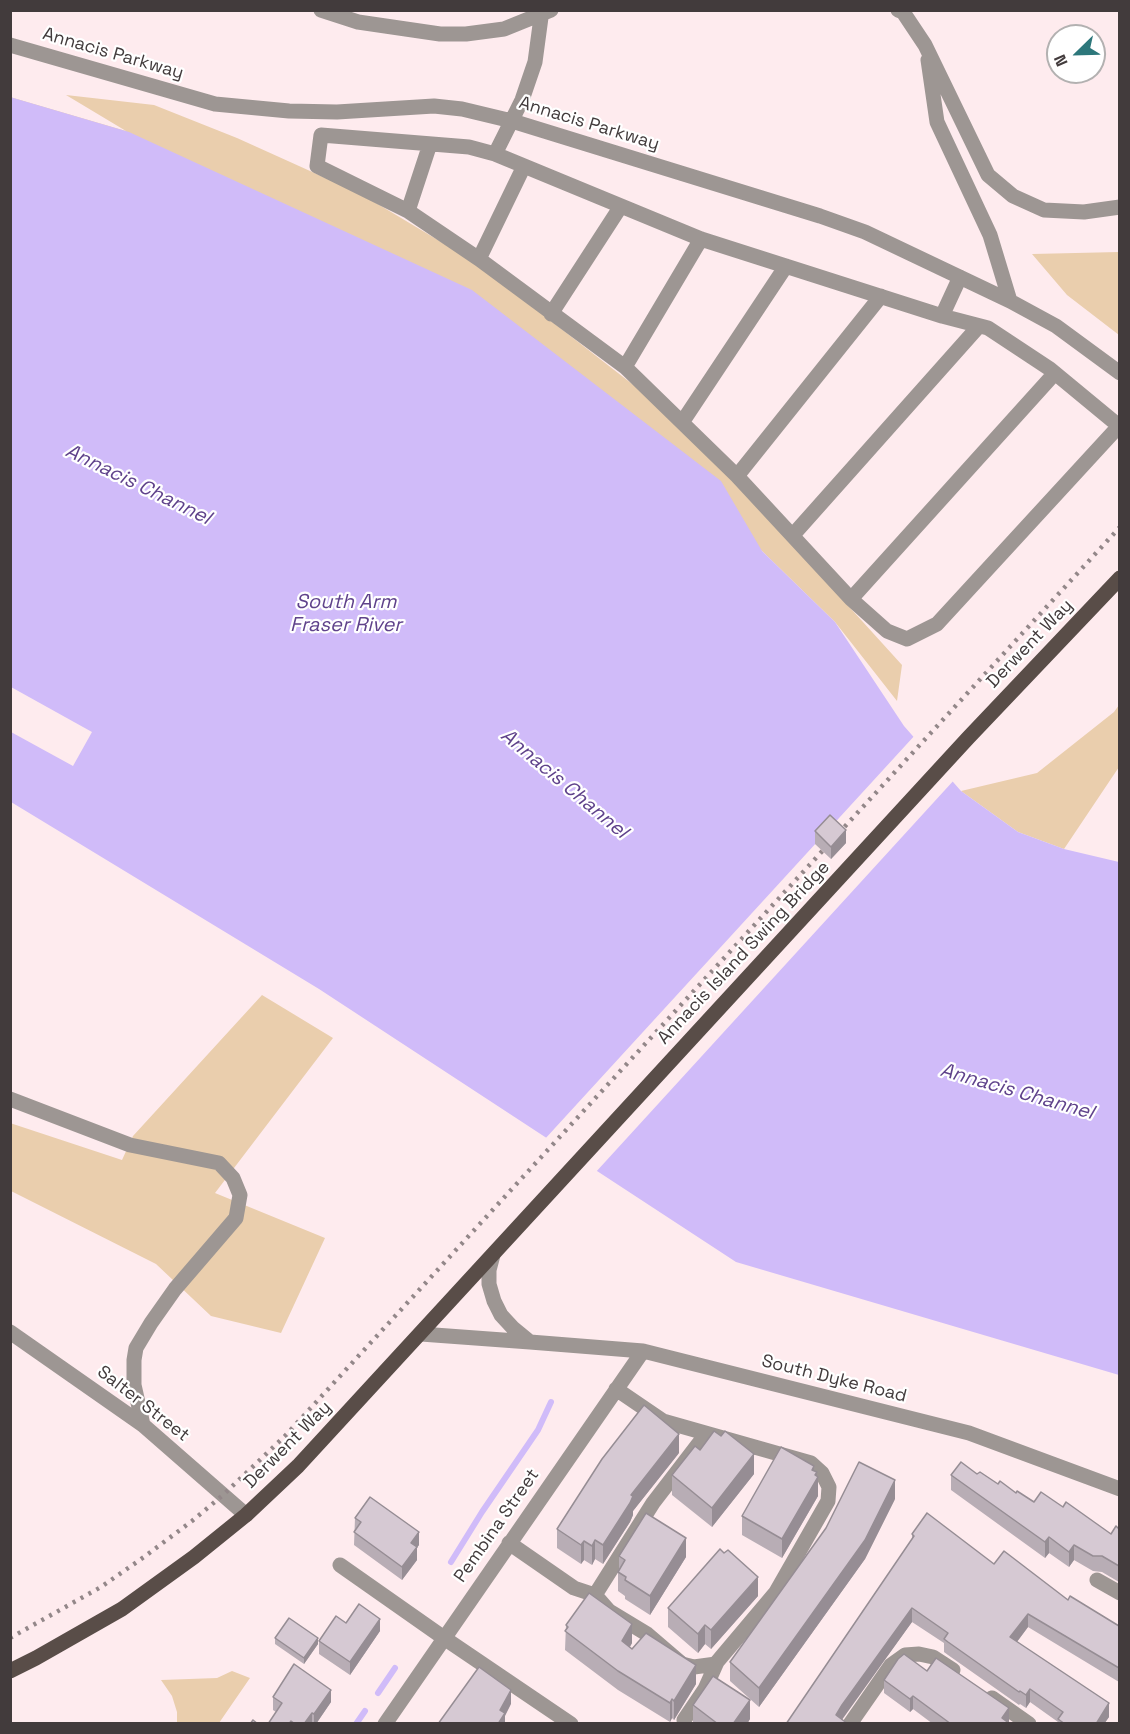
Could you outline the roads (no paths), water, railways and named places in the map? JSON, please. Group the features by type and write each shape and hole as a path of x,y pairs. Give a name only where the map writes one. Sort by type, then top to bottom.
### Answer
{"main road":[{"name":"Derwent Way","path":"968,738 1119,578"},
{"name":"Annacis Island Swing Bridge","path":"549,1194 968,738"},
{"name":"Derwent Way","path":"10,1671 122,1609 194,1557 246,1515 298,1466 549,1194"}],"street":[{"path":"321,10 360,16 440,34 466,34 504,29 545,12"},
{"path":"898,10 903,12 925,45 988,175 1013,196 1044,210 1084,212 1119,207"},
{"path":"495,154 522,100 535,62 545,12"},
{"name":"Annacis Parkway","path":"10,45 214,104 289,111 337,112 435,106 462,109 512,121 820,216 864,232 1010,301 1056,326 1119,373"},
{"path":"925,45 937,122 990,235 1010,301"},
{"path":"321,135 430,144 469,147 495,154 701,239 942,316 988,328 1055,373 1119,426 937,624 907,639 887,631 851,599 683,421 625,367 479,259 408,211 317,166 321,135"},
{"path":"408,211 430,144"},
{"path":"479,259 524,166"},
{"path":"551,314 621,206"},
{"path":"625,367 701,239"},
{"path":"683,421 786,266"},
{"path":"942,316 960,277"},
{"path":"737,476 881,296"},
{"path":"793,535 979,326"},
{"path":"851,599 1055,373"},
{"path":"10,1099 130,1144 219,1162 233,1178 240,1195 236,1218 175,1289 136,1348 134,1385 143,1425"},
{"path":"493,1255 489,1270 489,1284 494,1301 501,1315 530,1342"},
{"name":"Salter Street","path":"10,1332 143,1425 246,1515"},
{"name":"South Dyke Road","path":"421,1334 642,1351 969,1433 1119,1489"},
{"name":"Pembina Street","path":"385,1724 642,1351"},
{"path":"616,1389 663,1421 811,1463 822,1473 829,1487 828,1501 776,1592 716,1664 705,1689 684,1720"},
{"path":"595,1595 653,1503 706,1434"},
{"path":"508,1543 574,1588 595,1595 609,1611 648,1634 682,1664 694,1667 716,1664"},
{"path":"340,1565 571,1724"},
{"path":"1097,1580 1119,1593"},
{"path":"850,1724 891,1665 905,1654 933,1657 962,1677"},
{"path":"981,1690 1029,1724"}],"water":[{"name":"South Arm Fraser River","path":"10,97 129,132 472,290 721,481 762,551 835,622 904,726 961,791 1018,832 1064,849 1119,862 1119,1375 736,1262 319,989 11,802"}],"waterway":[{"path":"451,1562 538,1430 551,1402"},
{"path":"378,1693 395,1668"},
{"path":"356,1724 365,1711"}],"railway":[{"path":"10,1638 101,1587 144,1557 223,1495 285,1436 1120,527"}],"water label":[{"name":"Annacis Channel","path":"138,485"},
{"name":"Annacis Channel","path":"564,784"},
{"name":"Annacis Channel","path":"1017,1092"}]}
